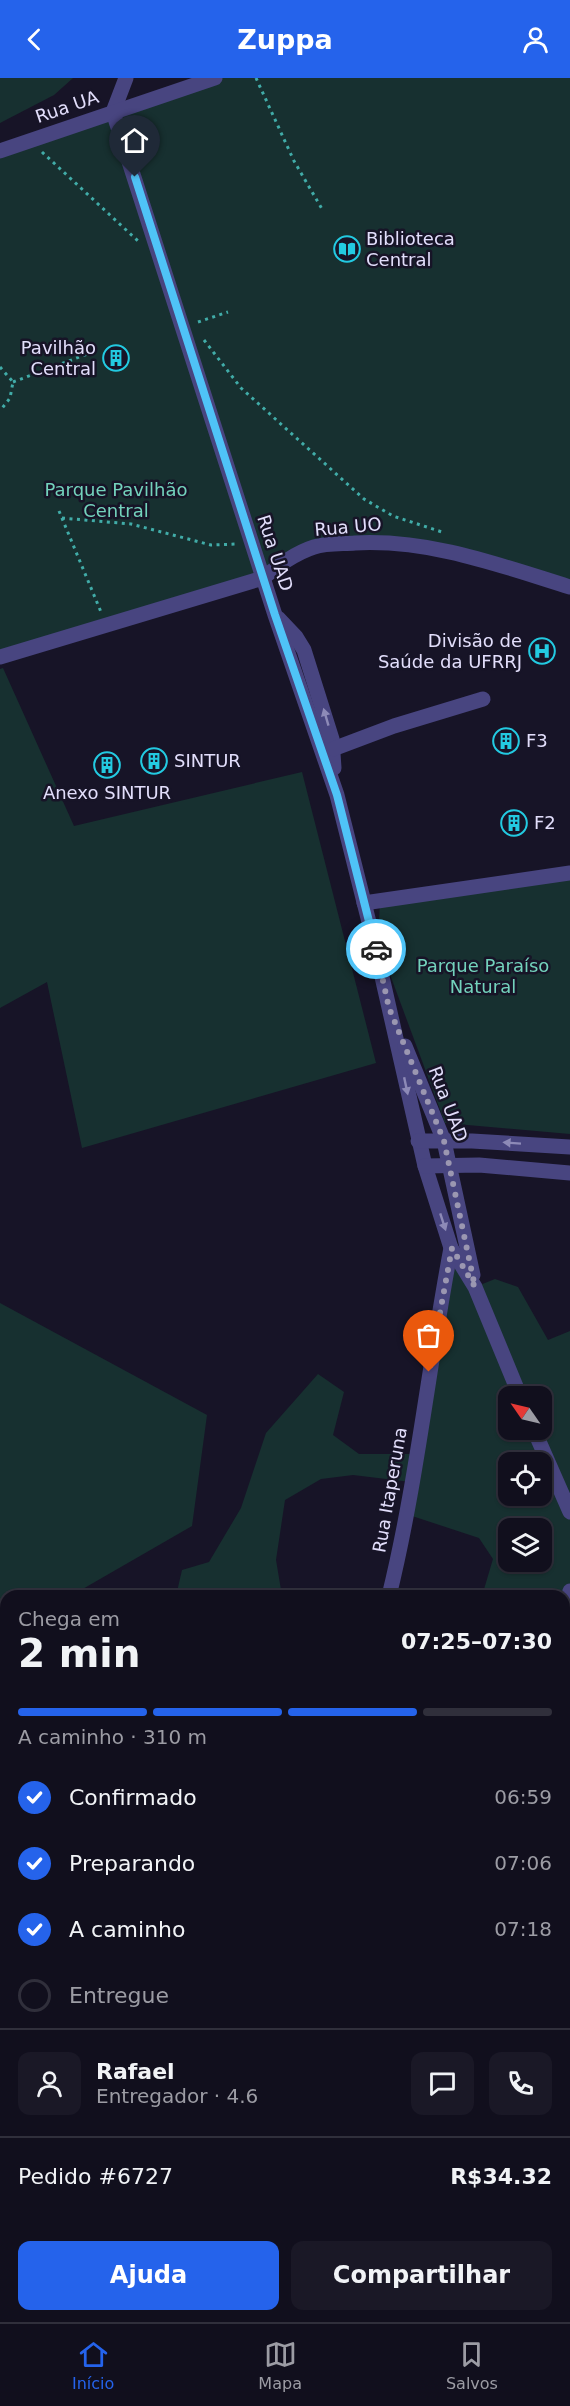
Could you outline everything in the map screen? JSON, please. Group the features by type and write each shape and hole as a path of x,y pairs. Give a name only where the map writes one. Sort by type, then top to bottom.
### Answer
{"street":[{"path":"113,112 126,78"},
{"name":"Rua UA","path":"0,151 215,78"},
{"name":"Rua UAD","path":"113,112 188,327 251,542 337,795 425,1166 452,1248 475,1287 516,1386"},
{"name":"Rua UO","path":"0,657 263,578 292,556 314,547 377,542 433,547 570,587"},
{"path":"275,615 296,637 304,650 325,713 333,749 337,795"},
{"path":"333,749 394,726 483,699"},
{"path":"364,903 570,873"},
{"name":"Rua UAD","path":"389,1008 444,1141 475,1287"},
{"path":"418,1141 570,1147"},
{"path":"425,1166 478,1165 570,1173"},
{"name":"Rua Itaperuna","path":"391,1590 399,1557 434,1336 452,1248"},
{"path":"538,1440 570,1512"}],"path":[{"path":"256,78 294,161 322,209"},
{"path":"29,141 138,241"},
{"path":"228,312 188,327 242,388 364,498 393,516 449,536"},
{"path":"13,382 90,352"},
{"path":"0,367 13,382"},
{"path":"0,411 10,398 13,382"},
{"path":"59,511 106,625"},
{"path":"62,518 131,524 211,545 230,546 251,542"}],"green space":[{"path":"0,78 73,78 54,95 0,123"},
{"name":"Parque Pavilhão Central","path":"215,78 570,78 570,587 386,542 314,547 263,578 0,657 0,147"},
{"path":"3,668 74,826 302,772 376,1063 82,1148 47,982 0,1008 0,669"},
{"name":"Parque Paraíso Natural","path":"570,867 570,1134 445,1123 378,942 380,901"},
{"path":"451,1248 475,1287 495,1279 518,1287 548,1340 570,1331 570,1590 484,1590 493,1559 479,1538 406,1514 411,1482 353,1475 321,1479 285,1500 276,1560 281,1590 177,1590 182,1570 209,1562 241,1508 266,1433 318,1374 344,1392 333,1435 359,1454 416,1454"},
{"path":"0,1303 207,1415 192,1526 81,1590 0,1590"}],"way so far":[{"path":"376,949 389,1008 444,1141 475,1287 452,1248 429,1372"}],"place":[{"name":"Biblioteca Central","path":"347,249"},
{"name":"Pavilhão Central","path":"116,358"},
{"name":"Divisão de Saúde da UFRRJ","path":"542,651"},
{"name":"F3","path":"506,741"},
{"name":"SINTUR","path":"154,761"},
{"name":"Anexo SINTUR","path":"107,765"},
{"name":"F2","path":"514,823"}],"route":[{"path":"135,177 275,615 337,795 376,949"}]}
